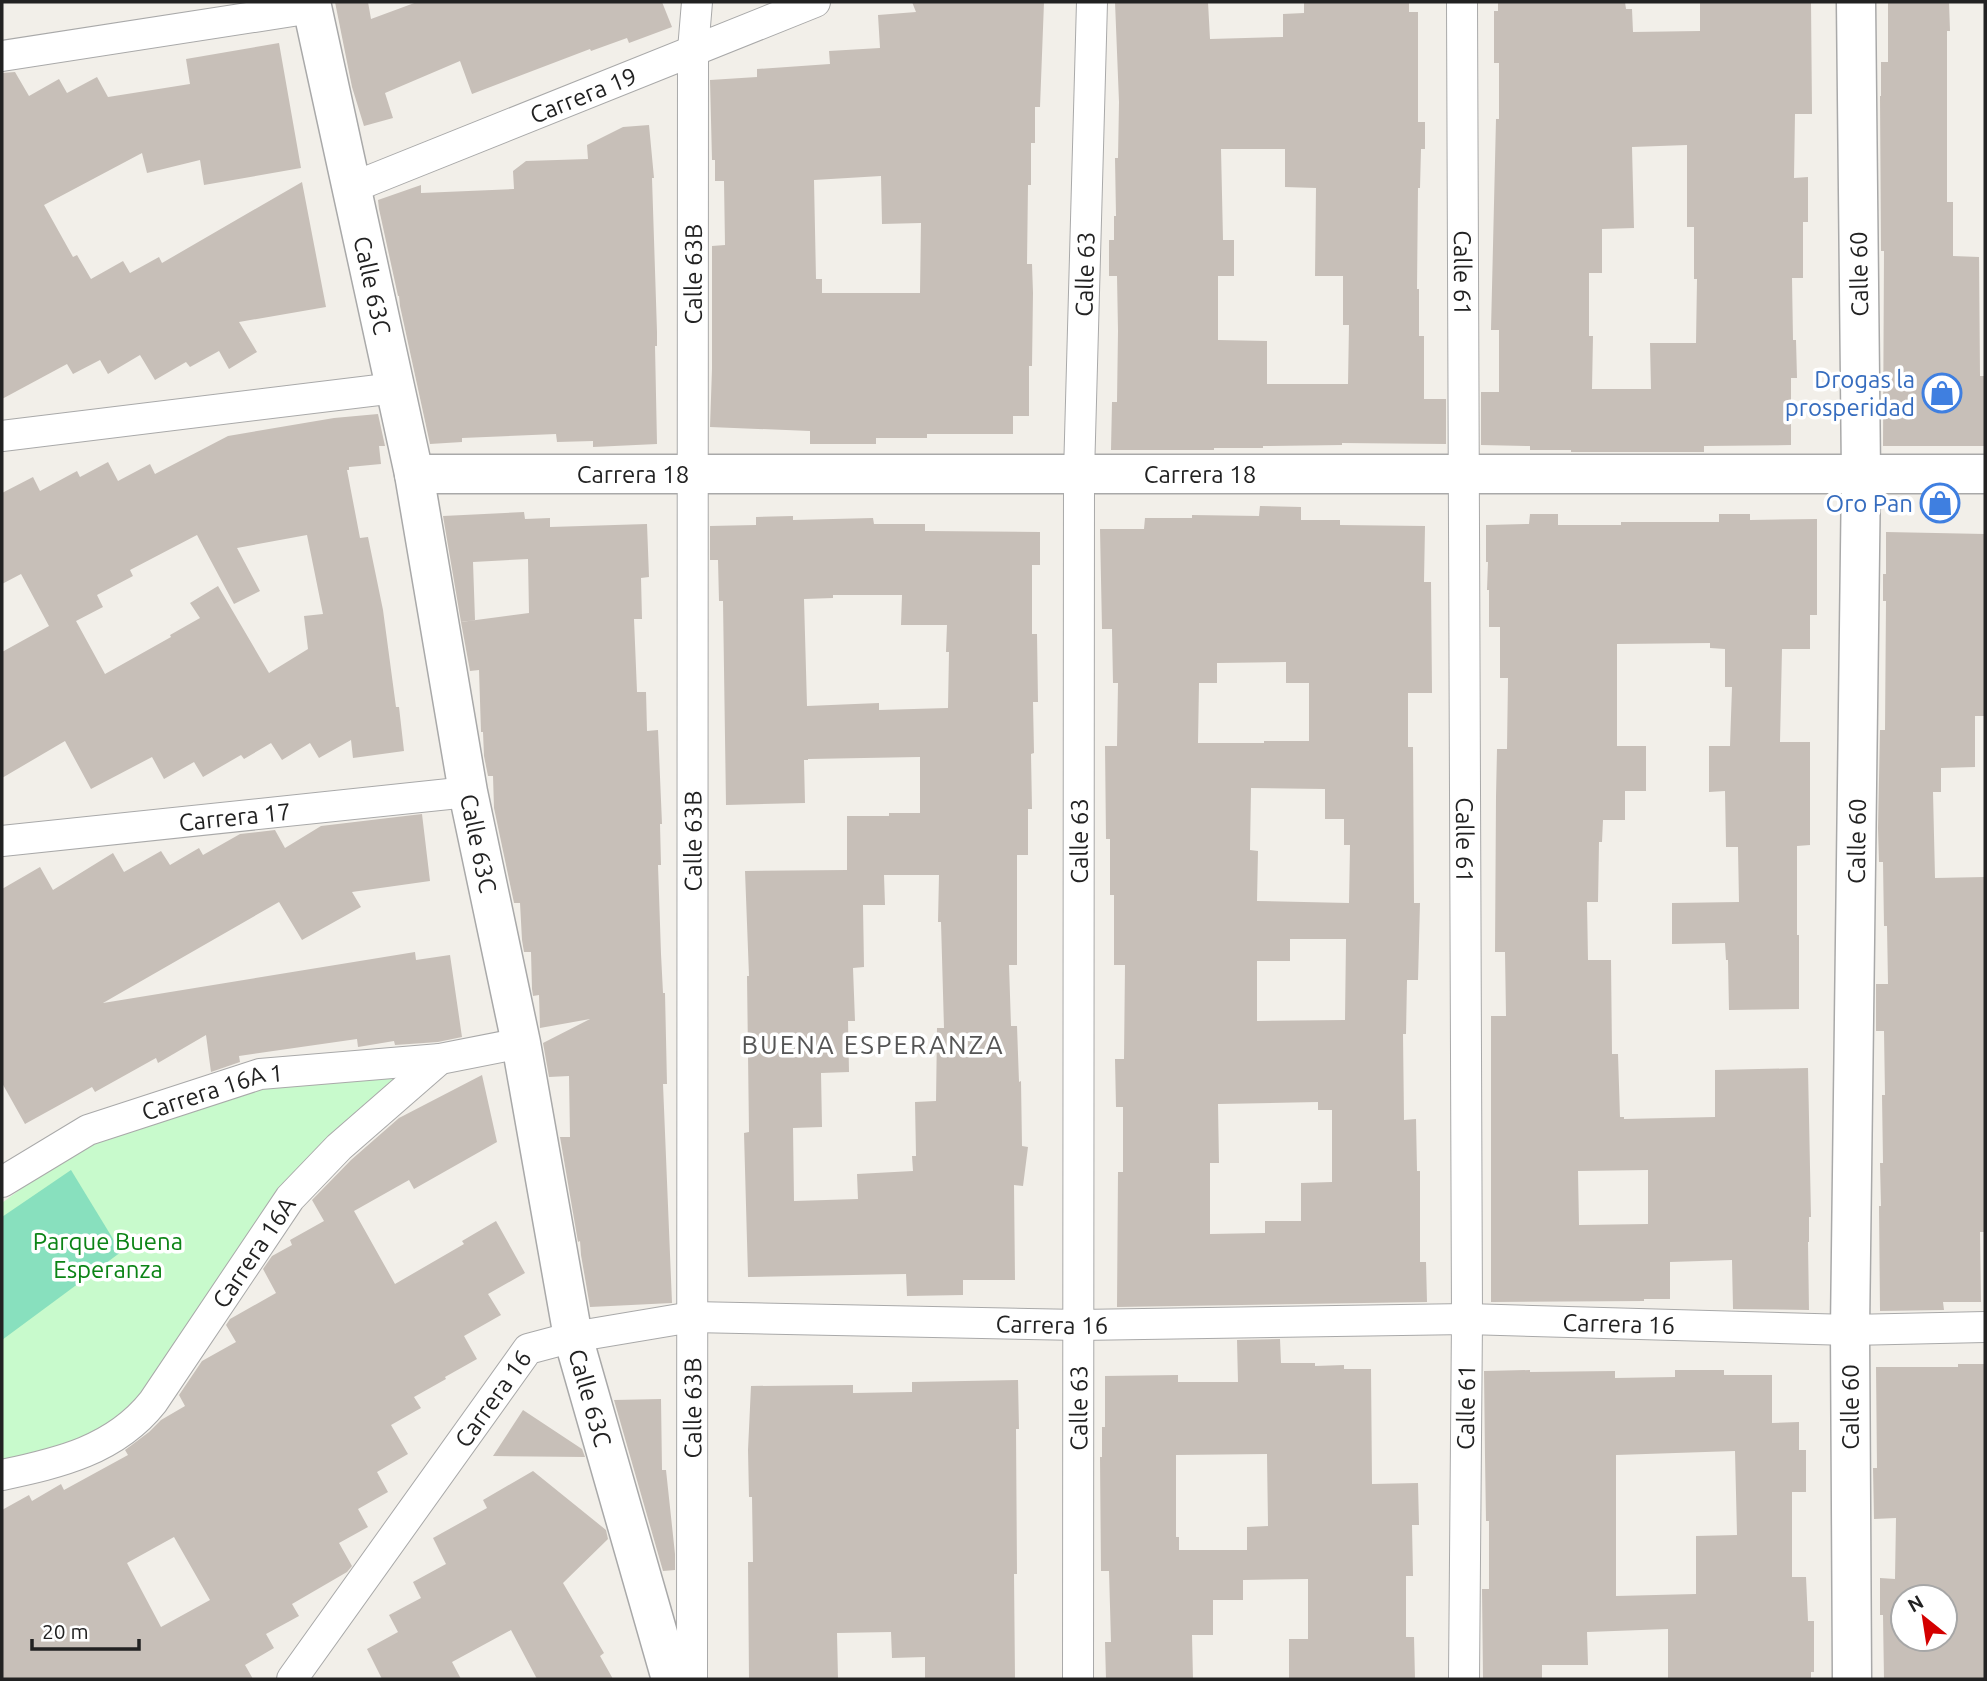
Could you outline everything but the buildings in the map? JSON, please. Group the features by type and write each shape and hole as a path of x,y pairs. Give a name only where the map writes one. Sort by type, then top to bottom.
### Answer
{"street":[{"name":"Calle 63B","path":"692,1679 693,50 697,2"},
{"name":"Carrera 19","path":"351,188 815,2"},
{"name":"Calle 63","path":"1078,1679 1079,474 1092,2"},
{"name":"Calle 61","path":"1462,2 1467,1320 1464,1679"},
{"name":"Calle 60","path":"1852,1679 1850,1330 1861,474 1856,2"},
{"path":"2,56 311,5"},
{"name":"Calle 63C","path":"311,5 414,474 468,792 521,1043 573,1337 671,1679"},
{"path":"2,436 395,388"},
{"name":"Carrera 18","path":"414,474 1985,474"},
{"name":"Carrera 17","path":"2,841 468,792"},
{"name":"Carrera 16A","path":"2,1475 65,1461 111,1440 137,1420 153,1402 290,1198 339,1147 440,1059 521,1043"},
{"name":"Carrera 16A 1","path":"2,1182 88,1130 260,1074 440,1059"},
{"name":"Carrera 16","path":"292,1679 528,1349 573,1337 692,1317 1079,1325 1467,1320 1850,1330 1985,1327"}],"green space":[{"name":"Parque Buena Esperanza","path":"399,1076 254,1224 146,1390 106,1426 58,1449 2,1463 2,1203 71,1151 205,1095"},
{"path":"71,1170 121,1252 2,1340 2,1217"}],"place":[{"name":"Drogas la prosperidad","path":"1942,393"},
{"name":"Oro Pan","path":"1940,503"}],"district":[{"name":"BUENA ESPERANZA","path":"873,1044"}]}
